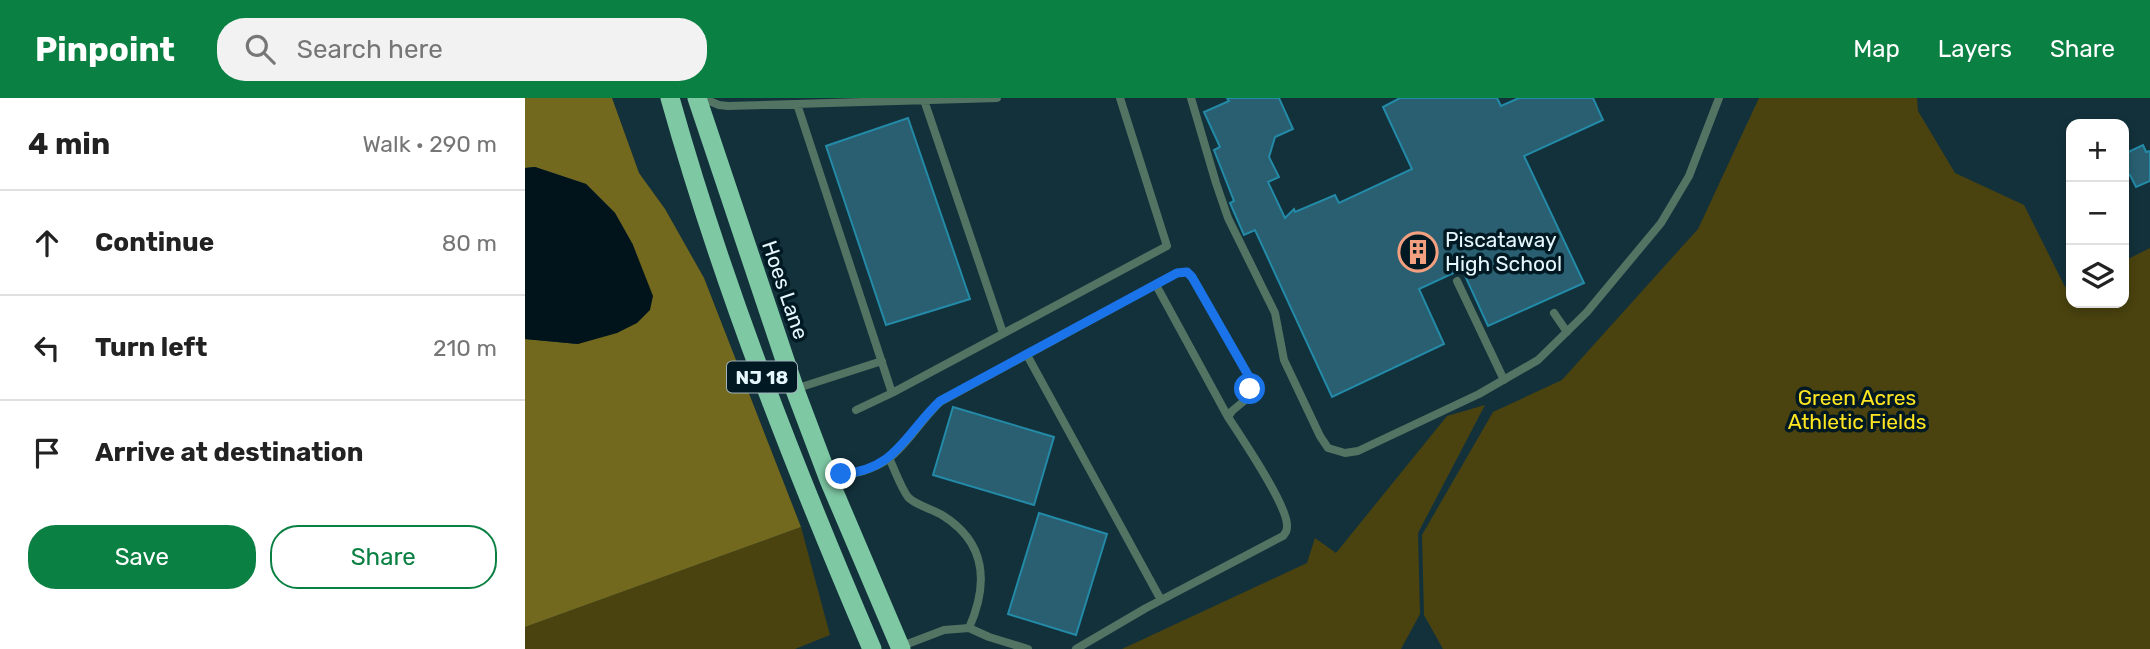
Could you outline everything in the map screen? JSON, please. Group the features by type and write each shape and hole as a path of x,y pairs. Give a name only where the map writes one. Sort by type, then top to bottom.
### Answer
{"highway":[{"name":"NJ 18","path":"670,98 722,268 811,508 872,649"},
{"name":"Hoes Lane","path":"700,98 714,153 795,390 823,465 901,648"}],"lane":[{"path":"700,98 728,106 997,98"},
{"path":"856,410 1167,246 1120,98"},
{"path":"1191,98 1229,218 1275,313 1284,359 1320,436 1328,448 1345,453 1358,451 1479,394 1538,360 1587,312 1661,223 1689,176 1720,98"},
{"path":"924,100 1003,333"},
{"path":"797,104 892,393"},
{"path":"823,465 841,474 854,473 889,458 940,401 1177,273 1187,272 1192,277 1252,382 1250,396 1229,417"},
{"path":"1457,281 1504,380"},
{"path":"1076,649 1161,600 1283,536 1287,530 1288,524 1282,508 1156,285"},
{"path":"1554,313 1567,332"},
{"path":"1027,355 1161,600"},
{"path":"795,390 882,361"},
{"path":"889,458 909,499 941,514 961,529 976,552 983,578 979,606 969,628"},
{"path":"901,648 944,630 969,628 989,638 1028,649"}],"green space":[{"name":"Green Acres Athletic Fields","path":"1759,98 1917,98 1918,111 1955,173 2024,205 2066,287 2066,308 2129,308 2129,258 2150,248 2150,649 1443,649 1424,615 1422,535 1493,412 1562,380 1698,229"},
{"path":"1485,405 1418,533 1420,614 1401,649 1122,649 1307,563 1315,538 1336,553 1447,416"},
{"path":"801,527 830,635 795,649 525,649 525,627"}],"shaded area":[{"path":"525,98 612,98 639,173 665,209 704,278 801,527 525,627 525,339 578,344 633,245 615,213 586,184 535,167 525,168"},
{"path":"535,167 586,184 615,213 633,245 653,296 650,310 637,323 617,333 578,344 525,339 525,168"}],"building":[{"name":"Piscataway High School","path":"1227,98 1279,98 1293,129 1275,137 1269,157 1279,177 1268,182 1285,218 1294,209 1295,212 1335,195 1339,203 1412,169 1383,107 1400,98 1497,98 1501,106 1519,98 1593,98 1603,120 1524,156 1584,283 1488,326 1462,269 1419,289 1444,344 1332,397 1255,230 1244,235 1230,203 1234,201 1214,150 1220,147 1204,112 1229,101"},
{"path":"908,118 970,299 886,325 826,146"},
{"path":"2143,145 2146,152 2150,151 2150,181 2136,187 2129,176 2129,152"},
{"path":"953,407 1054,437 1034,505 933,475"},
{"path":"1039,513 1107,534 1076,635 1008,614"}],"place":[{"name":"Piscataway High School","path":"1418,252"}],"route":[{"path":"841,474 854,473 893,456 940,401 1177,273 1187,272 1192,277 1252,382 1250,389"}]}
